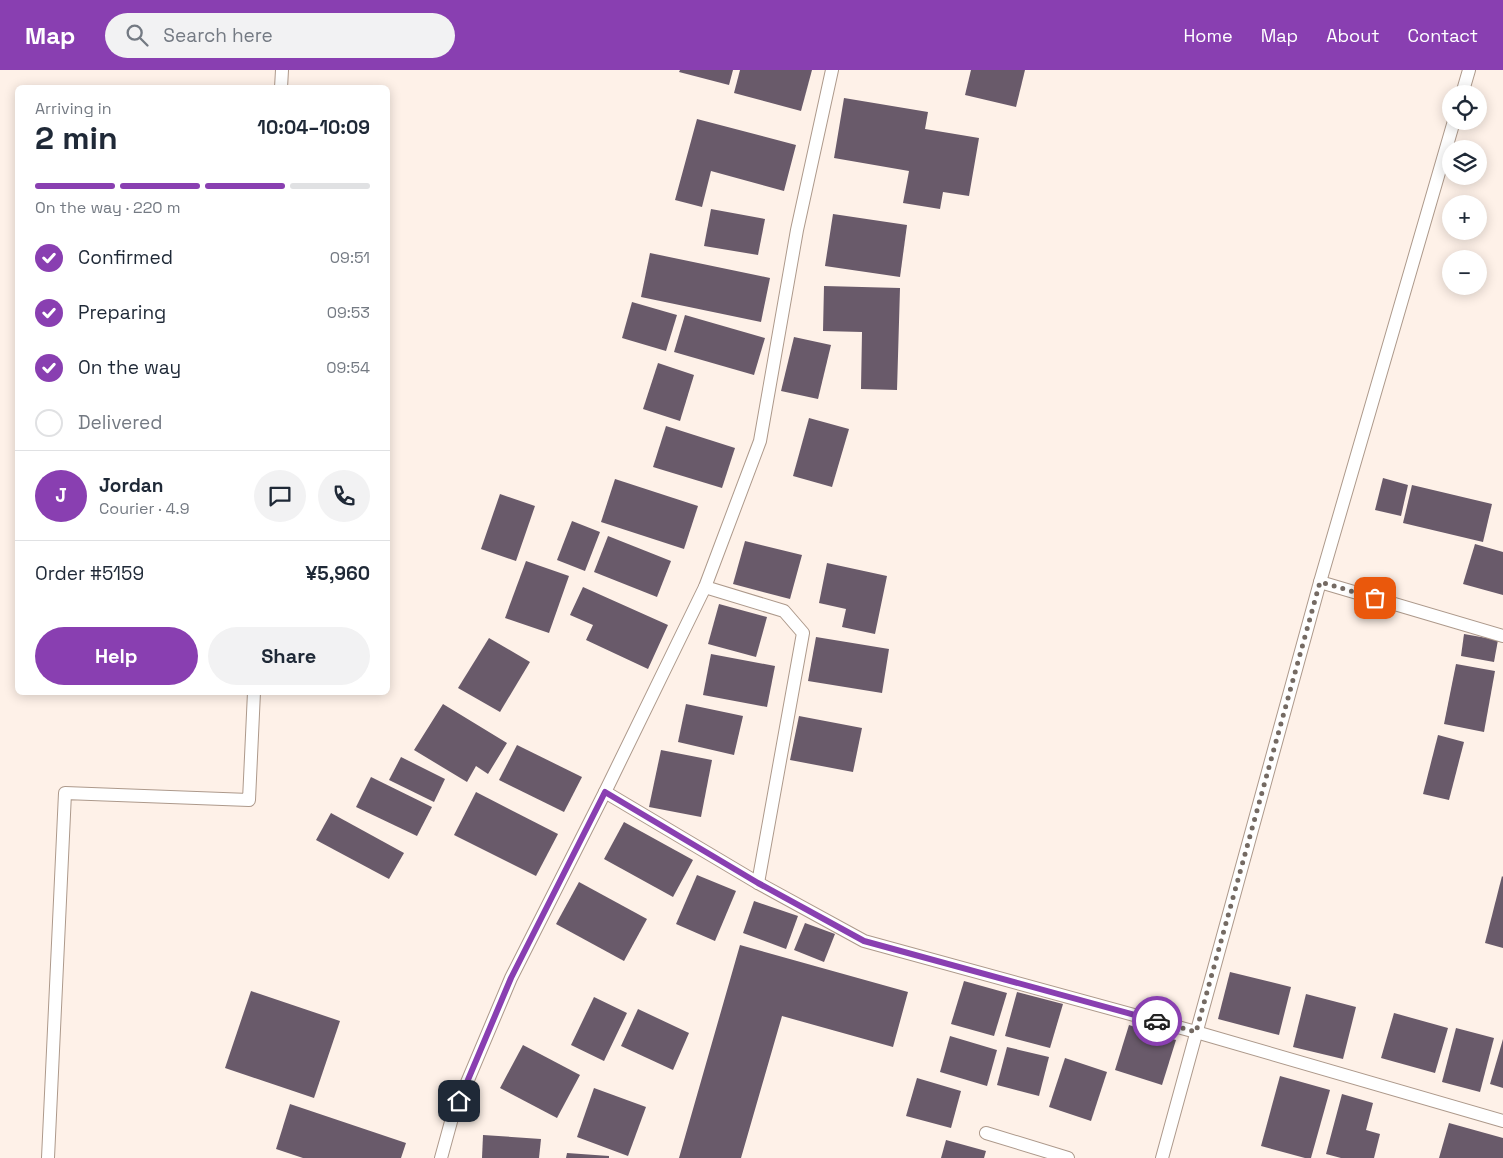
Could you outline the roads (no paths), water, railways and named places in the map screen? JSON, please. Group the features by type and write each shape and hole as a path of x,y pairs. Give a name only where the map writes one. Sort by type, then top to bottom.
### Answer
{"lane":[{"path":"281,85 282,70"},
{"path":"441,1158 452,1118 511,978 605,792 705,587 760,441 797,230 832,70"},
{"path":"1465,85 1469,70"},
{"path":"1162,1158 1320,582 1451,130"},
{"path":"1320,582 1503,636"},
{"path":"705,587 784,611 803,632 758,883"},
{"path":"48,1158 65,793 249,800 254,695"},
{"path":"605,792 758,883 864,941 1196,1032 1503,1121"},
{"path":"986,1133 1068,1158"}]}
